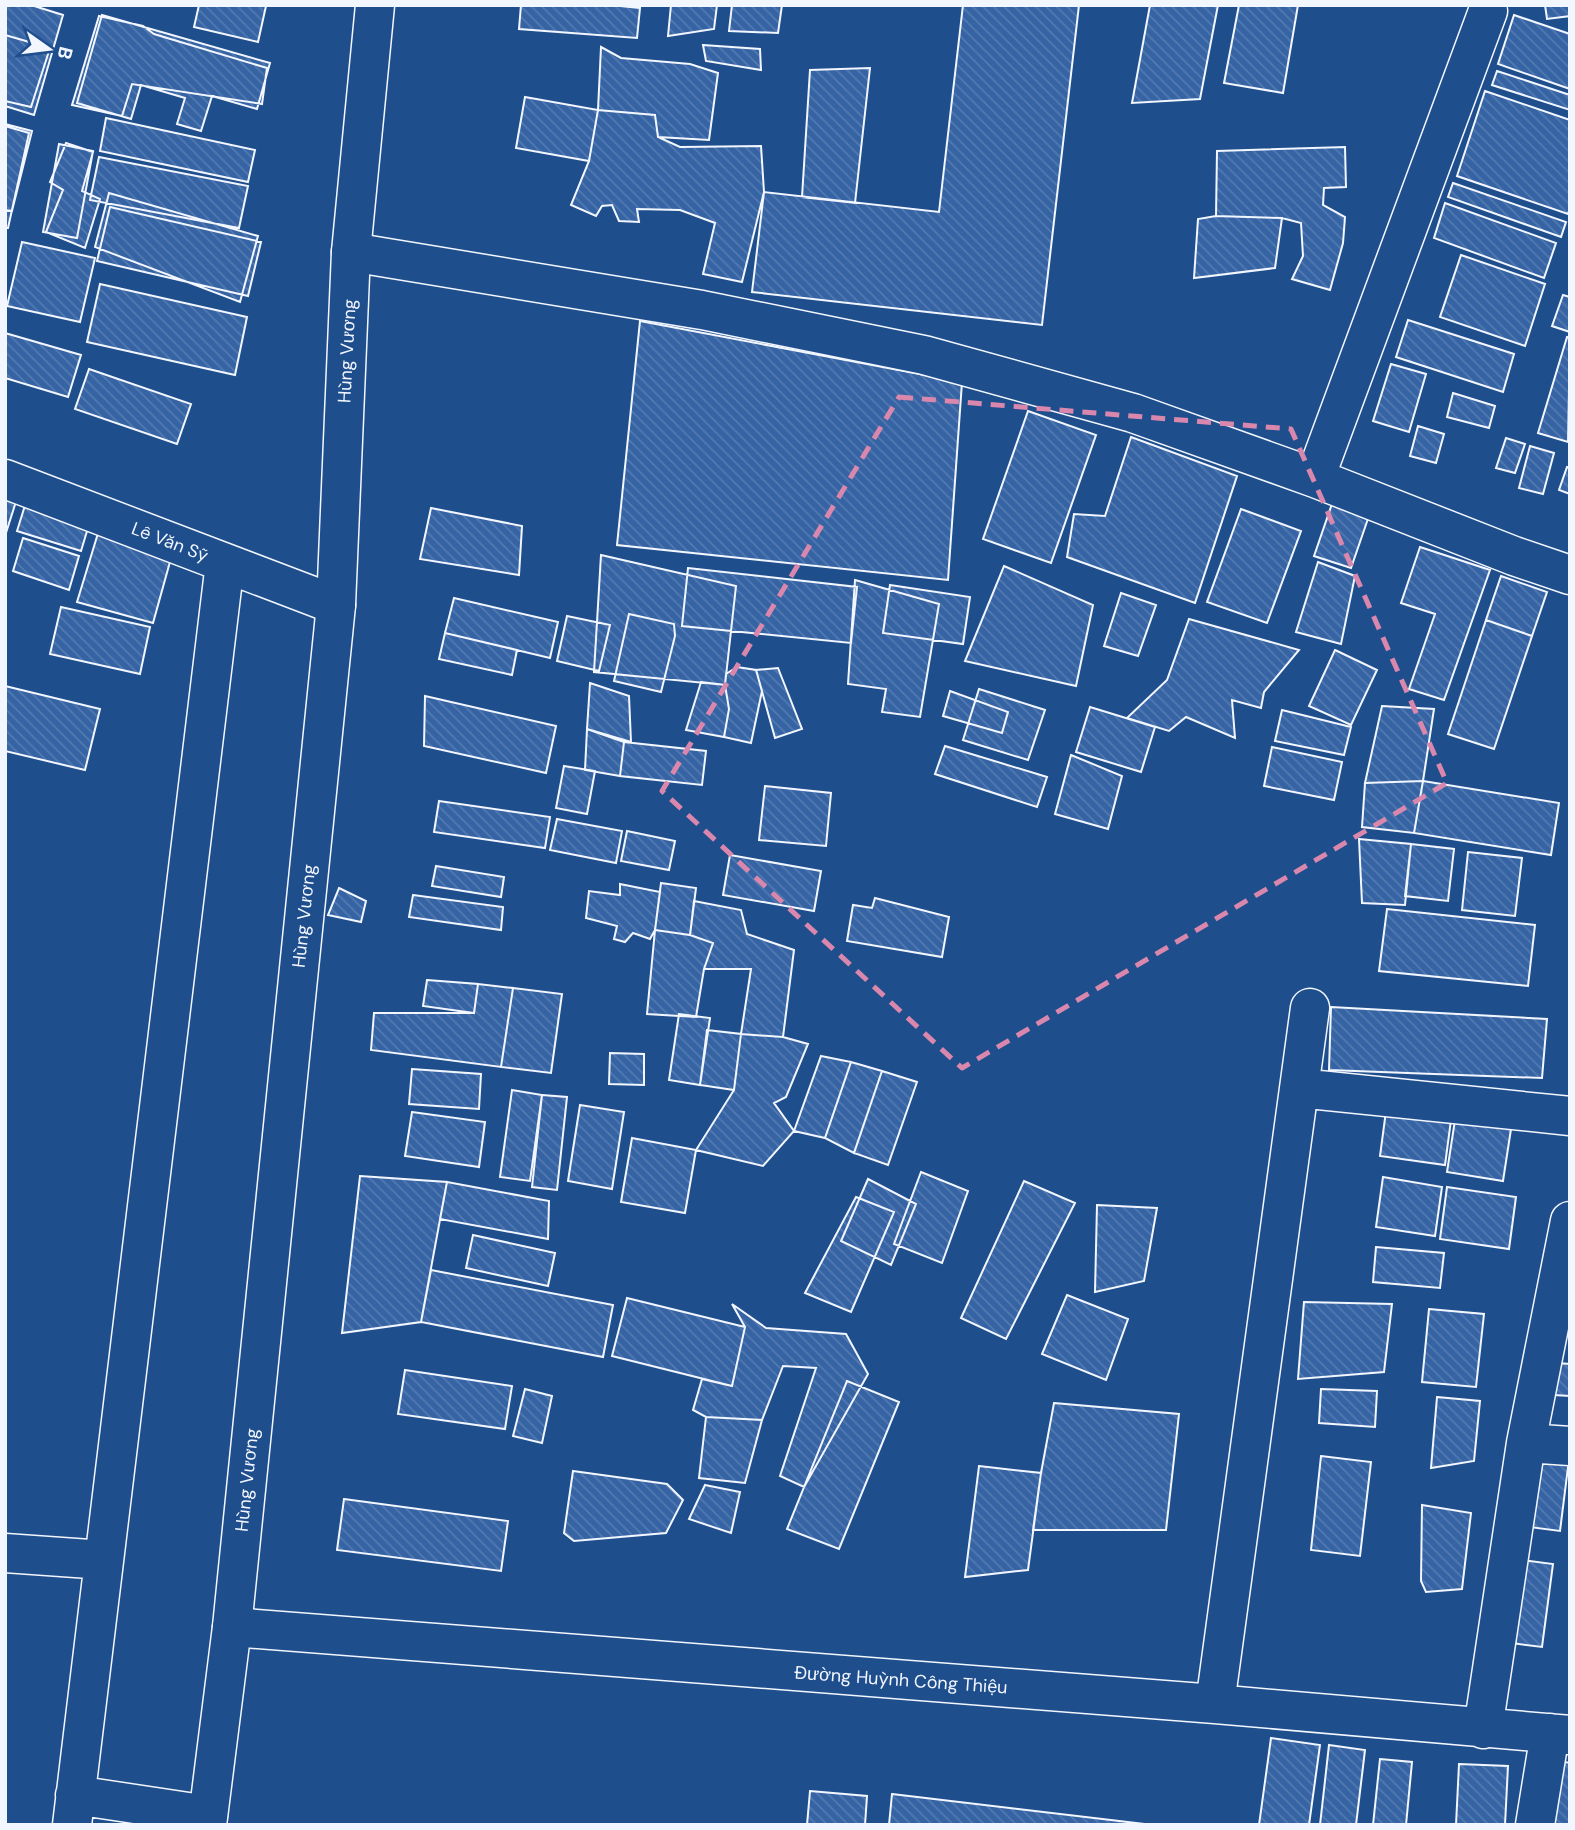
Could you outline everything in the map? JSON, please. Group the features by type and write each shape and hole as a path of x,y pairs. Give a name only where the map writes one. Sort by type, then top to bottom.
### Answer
{"street":[{"name":"Hùng Vương","path":"207,1820 232,1627 335,605 351,252 375,5"},
{"path":"1315,478 1488,10"},
{"path":"351,252 702,310 924,355 1133,413 1315,478 1514,556 1570,575"},
{"name":"Lê Văn Sỹ","path":"5,479 335,605"},
{"path":"207,1820 74,1810 225,563"},
{"path":"1214,1704 1310,1008"},
{"path":"1299,1088 1570,1116"},
{"path":"1483,1729 1526,1443 1570,1221"},
{"path":"1526,1443 1570,1446"},
{"path":"5,1553 104,1560"},
{"name":"Đường Huỳnh Công Thiệu","path":"232,1627 1214,1704 1560,1734"},
{"path":"1535,1825 1560,1734"}],"highlighted area":[{"path":"899,397 1291,429 1447,783 962,1068 662,791"}],"building":[{"path":"5,5 31,5 63,15 34,115 5,106"},
{"path":"199,5 266,6 258,42 194,27"},
{"path":"521,5 610,5 640,8 637,38 519,29"},
{"path":"671,5 717,5 714,29 668,36"},
{"path":"732,5 782,5 778,33 729,31"},
{"path":"963,5 1079,5 1042,325 752,292 764,192 939,212"},
{"path":"1150,5 1218,5 1200,99 1132,103"},
{"path":"1239,5 1298,5 1283,93 1224,83"},
{"path":"1545,5 1570,5 1570,16 1547,19"},
{"path":"102,15 270,63 257,109 212,96 201,131 177,124 185,98 141,85 131,119 77,103"},
{"path":"1514,15 1570,34 1570,89 1498,64"},
{"path":"99,16 143,26 154,34 267,68 262,104 132,84 122,116 72,105"},
{"path":"5,35 50,48 31,107 5,101"},
{"path":"703,45 760,49 761,70 706,61"},
{"path":"601,47 621,58 690,64 718,73 709,140 658,137 655,115 598,110"},
{"path":"870,68 855,203 802,197 810,70"},
{"path":"1497,71 1570,95 1570,110 1492,85"},
{"path":"1485,91 1570,120 1568,214 1457,176"},
{"path":"525,97 598,110 589,161 516,148"},
{"path":"598,110 655,115 658,137 680,147 761,146 764,192 742,282 703,274 715,223 680,210 637,209 639,222 619,221 612,205 602,206 596,216 571,205 589,161"},
{"path":"106,118 255,150 248,182 100,151"},
{"path":"5,124 32,131 12,211 5,210"},
{"path":"5,126 29,133 8,228 5,228"},
{"path":"66,143 93,152 82,191 100,199 85,248 46,232 63,190 50,182"},
{"path":"59,144 93,151 77,238 43,232"},
{"path":"1345,147 1346,187 1324,188 1323,205 1345,217 1343,243 1330,290 1292,279 1303,256 1301,223 1282,218 1216,216 1217,151"},
{"path":"99,157 248,186 239,228 90,200"},
{"path":"1453,183 1566,222 1561,237 1448,197"},
{"path":"109,193 258,236 240,302 95,247"},
{"path":"1445,203 1556,243 1544,278 1434,238"},
{"path":"110,207 261,242 248,296 97,261"},
{"path":"1216,216 1282,218 1275,268 1194,278 1198,219"},
{"path":"22,242 95,258 80,322 7,306"},
{"path":"1461,255 1545,284 1525,346 1440,317"},
{"path":"100,284 247,317 235,375 87,342"},
{"path":"1563,295 1570,297 1570,332 1552,326"},
{"path":"1408,320 1514,354 1503,392 1396,357"},
{"path":"640,321 962,382 948,580 617,545"},
{"path":"5,333 81,355 68,397 5,378"},
{"path":"1567,337 1570,338 1568,442 1538,433"},
{"path":"1391,364 1426,374 1409,432 1373,421"},
{"path":"89,369 191,404 177,444 75,409"},
{"path":"1453,393 1495,406 1489,428 1447,417"},
{"path":"1028,411 1096,435 1051,563 983,539"},
{"path":"1418,426 1444,434 1436,463 1410,456"},
{"path":"1131,437 1237,476 1195,603 1067,557 1074,514 1105,516"},
{"path":"1506,438 1525,444 1515,473 1496,468"},
{"path":"1530,446 1554,453 1543,494 1519,488"},
{"path":"1567,467 1570,468 1570,494 1559,490"},
{"path":"5,484 20,489 5,536"},
{"path":"1334,498 1371,510 1351,568 1314,556"},
{"path":"27,499 91,518 81,551 17,531"},
{"path":"431,508 522,526 519,575 420,559"},
{"path":"1241,509 1301,531 1267,623 1207,602"},
{"path":"99,530 173,551 153,623 77,602"},
{"path":"23,538 79,556 69,590 13,571"},
{"path":"1420,547 1490,570 1444,700 1409,689 1435,614 1401,603"},
{"path":"601,555 736,586 725,685 594,672"},
{"path":"1318,562 1355,576 1341,644 1296,632"},
{"path":"1004,566 1093,605 1076,686 965,661"},
{"path":"688,568 857,587 851,643 682,626"},
{"path":"1501,576 1547,592 1532,636 1486,620"},
{"path":"855,580 939,604 920,717 882,712 886,689 848,684"},
{"path":"890,585 970,597 963,644 883,633"},
{"path":"1121,593 1156,605 1138,656 1104,646"},
{"path":"454,598 558,622 550,658 445,633"},
{"path":"61,607 150,627 140,674 50,654"},
{"path":"629,614 674,624 675,636 661,692 614,681"},
{"path":"567,616 610,625 599,671 557,661"},
{"path":"1189,619 1299,650 1264,692 1261,708 1232,700 1235,738 1186,717 1169,731 1127,718 1167,680"},
{"path":"1486,620 1532,636 1494,749 1448,734"},
{"path":"445,633 517,650 512,675 439,659"},
{"path":"1335,650 1377,670 1351,725 1309,706"},
{"path":"737,667 756,670 762,691 751,743 724,737 729,709 726,674"},
{"path":"778,668 802,729 775,738 756,670"},
{"path":"701,682 725,685 729,709 724,737 686,730"},
{"path":"590,683 629,696 631,742 587,729"},
{"path":"5,686 100,709 85,770 5,751"},
{"path":"979,689 1045,710 1028,760 963,740"},
{"path":"950,691 1008,712 1002,733 943,716"},
{"path":"425,696 556,726 546,773 424,746"},
{"path":"1382,706 1434,709 1423,781 1365,783"},
{"path":"1090,707 1155,727 1141,772 1076,752"},
{"path":"1282,710 1351,727 1344,755 1275,741"},
{"path":"587,729 624,742 620,776 585,770"},
{"path":"624,742 706,751 702,785 620,776"},
{"path":"945,746 1047,777 1037,807 935,774"},
{"path":"1272,747 1342,762 1334,800 1264,786"},
{"path":"1071,755 1122,776 1108,829 1055,814"},
{"path":"564,766 595,771 587,814 556,808"},
{"path":"1423,781 1559,803 1551,855 1414,833"},
{"path":"1423,781 1414,833 1362,827 1365,783"},
{"path":"765,786 831,793 826,846 759,840"},
{"path":"439,801 550,817 545,848 434,832"},
{"path":"557,819 622,831 616,863 550,850"},
{"path":"627,831 675,841 669,870 621,861"},
{"path":"1359,839 1411,844 1405,905 1362,903"},
{"path":"1411,844 1454,849 1448,901 1405,896"},
{"path":"1468,852 1522,858 1515,916 1462,910"},
{"path":"730,855 821,871 814,911 723,895"},
{"path":"436,866 504,877 501,897 432,886"},
{"path":"661,883 696,888 690,935 655,930"},
{"path":"620,884 660,892 655,930 650,939 633,933 625,942 614,939 617,926 586,918 589,891 620,895"},
{"path":"339,888 366,901 361,922 328,915"},
{"path":"413,895 503,907 501,930 409,917"},
{"path":"875,898 949,917 942,957 847,941 853,905 872,908"},
{"path":"694,901 741,910 747,934 794,950 783,1037 741,1034 751,969 704,969 713,943 690,935"},
{"path":"1387,909 1535,925 1528,986 1379,971"},
{"path":"655,930 690,935 713,943 704,969 696,1017 647,1014"},
{"path":"427,980 478,984 474,1013 423,1006"},
{"path":"478,984 513,988 501,1067 371,1050 374,1013 474,1013"},
{"path":"513,988 562,994 551,1073 501,1067"},
{"path":"1331,1007 1547,1019 1542,1078 1329,1070"},
{"path":"679,1014 710,1018 700,1085 669,1080"},
{"path":"707,1030 741,1034 734,1090 700,1085"},
{"path":"741,1034 783,1037 808,1044 786,1097 774,1103 794,1131 763,1166 696,1150 734,1090"},
{"path":"610,1053 644,1054 644,1085 609,1084"},
{"path":"821,1056 851,1062 825,1138 794,1131"},
{"path":"851,1062 882,1071 854,1153 825,1138"},
{"path":"412,1069 481,1074 479,1109 409,1104"},
{"path":"882,1071 917,1082 888,1165 854,1153"},
{"path":"512,1090 542,1095 530,1181 500,1177"},
{"path":"542,1095 567,1097 557,1190 532,1187"},
{"path":"580,1105 624,1112 612,1189 568,1181"},
{"path":"1386,1111 1451,1120 1445,1165 1380,1156"},
{"path":"412,1112 485,1122 479,1167 405,1156"},
{"path":"1455,1120 1511,1129 1503,1181 1447,1172"},
{"path":"632,1138 696,1150 685,1213 621,1202"},
{"path":"921,1172 968,1191 942,1263 894,1244"},
{"path":"360,1176 447,1182 421,1322 342,1333"},
{"path":"1383,1177 1442,1187 1435,1236 1376,1227"},
{"path":"868,1179 916,1204 891,1265 841,1241"},
{"path":"1024,1181 1075,1203 1006,1339 961,1318"},
{"path":"447,1182 549,1201 548,1239 440,1219"},
{"path":"1447,1187 1516,1197 1509,1249 1440,1239"},
{"path":"856,1197 894,1212 851,1312 805,1293"},
{"path":"1097,1205 1157,1208 1144,1281 1095,1292"},
{"path":"473,1235 555,1253 548,1286 466,1268"},
{"path":"1376,1247 1444,1253 1440,1288 1373,1282"},
{"path":"431,1270 613,1305 603,1357 421,1322"},
{"path":"1067,1295 1128,1319 1106,1380 1042,1354"},
{"path":"627,1298 745,1327 732,1386 612,1356"},
{"path":"1304,1302 1392,1304 1384,1372 1298,1379"},
{"path":"732,1304 766,1328 846,1334 868,1374 804,1487 780,1476 816,1368 783,1366 762,1420 706,1417 693,1410 702,1379 732,1386 745,1327"},
{"path":"1429,1309 1484,1314 1476,1387 1422,1382"},
{"path":"1557,1363 1570,1364 1570,1396 1554,1395"},
{"path":"405,1370 512,1386 505,1429 398,1414"},
{"path":"847,1381 899,1402 839,1549 787,1529"},
{"path":"525,1389 552,1396 542,1443 513,1436"},
{"path":"1321,1389 1377,1391 1375,1427 1319,1423"},
{"path":"1437,1397 1480,1401 1474,1461 1431,1468"},
{"path":"1054,1403 1179,1414 1166,1530 1033,1530"},
{"path":"706,1417 762,1420 745,1483 699,1478"},
{"path":"1539,1454 1569,1459 1560,1531 1529,1527"},
{"path":"1321,1456 1371,1462 1360,1556 1311,1550"},
{"path":"979,1466 1041,1473 1028,1570 965,1577"},
{"path":"573,1471 667,1484 683,1500 666,1533 574,1541 564,1533"},
{"path":"705,1485 740,1492 731,1533 689,1519"},
{"path":"344,1499 508,1521 501,1571 337,1550"},
{"path":"1422,1505 1471,1513 1462,1589 1426,1592 1421,1581"},
{"path":"1522,1560 1553,1564 1542,1647 1511,1643"},
{"path":"1271,1738 1320,1745 1309,1825 1259,1825"},
{"path":"1329,1745 1365,1750 1356,1825 1320,1825"},
{"path":"1380,1759 1412,1762 1406,1825 1373,1825"},
{"path":"1560,1761 1570,1763 1570,1825 1550,1825"},
{"path":"1459,1764 1508,1766 1505,1825 1456,1825"},
{"path":"810,1791 867,1796 865,1825 807,1825"},
{"path":"892,1794 1153,1825 889,1825"}]}
